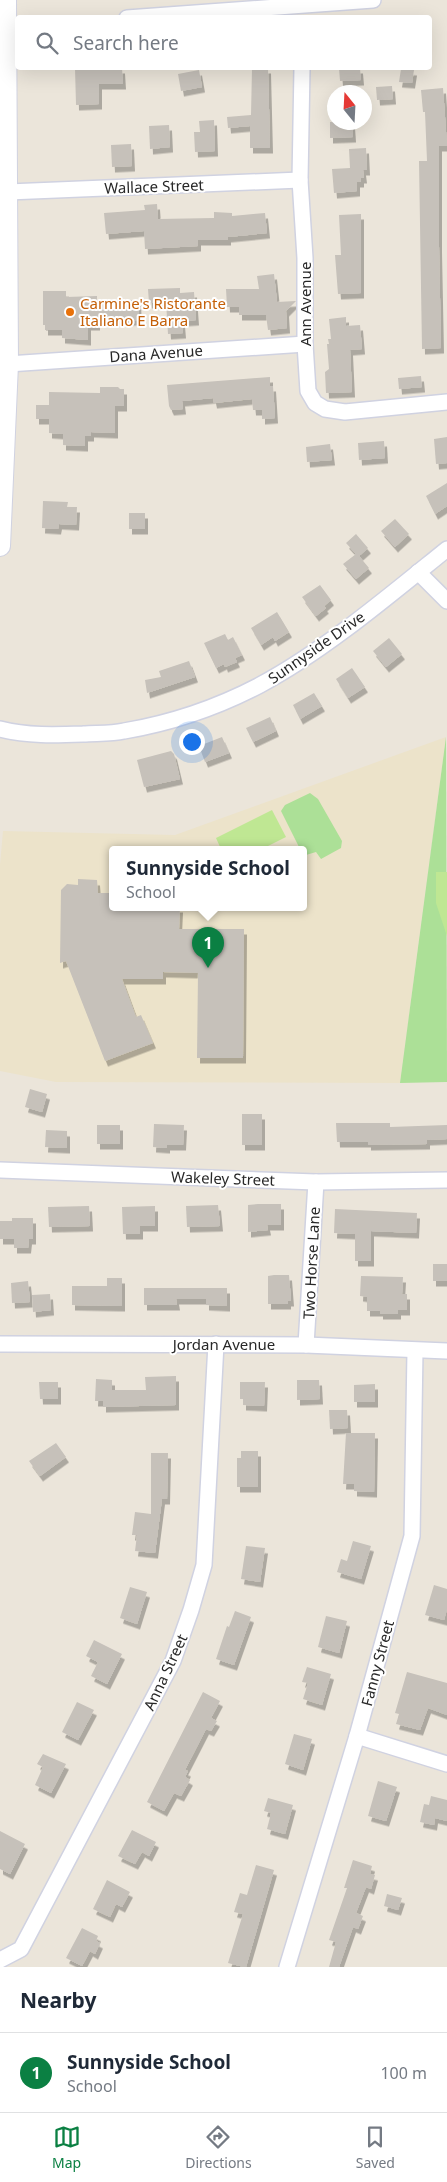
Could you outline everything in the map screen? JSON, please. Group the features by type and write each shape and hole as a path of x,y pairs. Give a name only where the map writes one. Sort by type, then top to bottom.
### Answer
{"main road":[{"path":"0,546 8,364 5,204 12,23 6,0"}],"street":[{"path":"202,15 303,11 373,0"},
{"name":"Ann Avenue","path":"302,70 300,180 305,258 305,344 308,391 315,403 325,409 345,412 447,402"},
{"name":"Wallace Street","path":"5,204 300,180"},
{"name":"Dana Avenue","path":"8,364 305,344"},
{"name":"Sunnyside Drive","path":"0,729 15,733 53,735 123,732 163,723 202,710 261,685 296,664 447,549"},
{"path":"418,572 447,601"},
{"name":"Wakeley Street","path":"0,1170 316,1182 447,1180"},
{"name":"Two Horse Lane","path":"306,1345 316,1182"},
{"name":"Jordan Avenue","path":"0,1344 306,1345 447,1351"},
{"name":"Anna Street","path":"0,1960 21,1948 173,1661 191,1610 204,1565 216,1344"},
{"name":"Fanny Street","path":"287,1967 357,1736 412,1536 415,1350"},
{"path":"357,1736 447,1764"}],"shaded area":[{"path":"446,737 400,1083 56,1082 0,1071 0,865 3,831 175,835"}],"green space":[{"path":"446,737 447,1082 400,1083"},
{"path":"310,793 318,799 342,841 341,848 321,859 316,852 307,855 307,846 298,846 281,811 285,805"},
{"path":"272,810 286,837 268,846 220,846 216,838"},
{"path":"436,872 447,872 447,936 436,903"}],"building":[{"path":"75,70 122,70 123,84 99,84 99,104 76,105"},
{"path":"199,70 202,87 181,91 178,74"},
{"path":"252,70 268,70 270,148 250,148 250,126 228,128 227,117 251,115"},
{"path":"339,70 360,70 361,80 340,81"},
{"path":"401,70 414,70 412,83 399,82"},
{"path":"392,86 393,99 377,100 376,87"},
{"path":"443,88 447,146 439,146 441,348 422,349 419,161 427,161 425,112 423,112 421,90"},
{"path":"214,120 215,151 195,152 194,132 200,132 199,121"},
{"path":"169,125 170,147 150,149 149,126"},
{"path":"330,130 353,130 353,137 330,138"},
{"path":"131,144 132,166 112,167 111,145"},
{"path":"366,148 367,170 363,170 364,178 361,178 361,182 357,182 357,191 334,193 332,169 350,168 349,149"},
{"path":"157,204 158,219 214,218 214,212 232,213 232,216 265,213 267,233 228,237 228,240 198,240 198,246 145,249 144,231 106,234 104,213 145,210 144,205"},
{"path":"361,214 361,293 338,294 335,255 341,255 339,215"},
{"path":"274,274 277,302 296,301 286,311 287,328 268,330 266,315 239,315 239,307 227,307 226,289 259,289 257,276"},
{"path":"180,288 180,293 194,292 196,320 182,321 183,333 168,334 166,302 149,303 148,289"},
{"name":"Carmine's Ristorante Italiano E Barra","path":"43,291 66,291 66,297 97,296 97,300 138,300 139,320 97,321 97,325 88,325 88,340 62,338 62,330 45,330 45,325 43,325"},
{"path":"346,317 346,326 360,325 362,349 350,350 352,392 326,393 325,372 329,369 327,344 329,344 328,339 331,339 329,319"},
{"path":"421,376 422,387 399,389 398,378"},
{"path":"270,377 270,386 273,386 275,418 262,419 262,410 253,410 252,399 214,403 213,398 182,401 183,409 171,410 169,406 167,385"},
{"path":"100,387 124,389 124,406 115,406 115,433 91,432 91,436 85,436 85,446 63,445 63,434 49,433 49,419 36,419 36,405 49,405 49,392 100,393"},
{"path":"447,437 447,463 436,464 434,439"},
{"path":"384,441 385,458 359,460 358,443"},
{"path":"330,444 332,460 307,462 306,447"},
{"path":"447,483 447,506 435,514 426,496"},
{"path":"43,501 68,502 67,507 77,507 76,525 59,524 58,529 42,528"},
{"path":"129,513 145,513 145,529 129,529"},
{"path":"395,519 409,534 395,547 381,531"},
{"path":"356,534 368,548 359,556 369,568 356,579 343,564 356,554 346,543"},
{"path":"320,585 331,600 324,606 326,608 316,616 302,597"},
{"path":"277,612 289,632 275,641 273,637 261,645 251,628"},
{"path":"225,634 228,640 233,637 242,655 235,658 237,662 225,667 224,664 216,668 204,643"},
{"path":"389,638 402,654 386,667 373,651"},
{"path":"189,661 195,677 147,693 145,680 161,677 159,671"},
{"path":"352,668 365,687 348,698 336,679"},
{"path":"314,693 322,706 300,719 293,705"},
{"path":"270,717 276,731 253,742 246,728"},
{"path":"222,737 229,753 205,762 199,746"},
{"path":"171,751 174,754 180,779 144,787 137,760"},
{"path":"78,879 97,880 98,893 109,893 109,911 180,911 179,929 244,929 243,1058 197,1058 198,973 163,972 163,979 122,979 136,1017 141,1015 153,1043 105,1061 66,961 60,963 61,890 67,884 78,885"},
{"path":"30,1089 47,1094 42,1112 25,1107"},
{"path":"242,1114 262,1114 262,1145 242,1145"},
{"path":"336,1123 390,1123 390,1127 447,1125 447,1139 427,1140 427,1144 368,1145 368,1142 337,1142"},
{"path":"154,1124 184,1125 183,1145 167,1145 167,1148 153,1147"},
{"path":"97,1125 120,1125 120,1144 97,1144"},
{"path":"46,1130 67,1131 67,1148 45,1147"},
{"path":"281,1204 281,1225 267,1225 268,1230 248,1232 248,1205"},
{"path":"218,1205 220,1226 187,1227 186,1206"},
{"path":"89,1206 90,1226 49,1227 48,1207"},
{"path":"155,1206 155,1226 140,1226 140,1234 123,1234 122,1207"},
{"path":"335,1209 417,1213 416,1233 371,1231 371,1261 355,1261 355,1234 334,1233"},
{"path":"12,1218 33,1218 33,1239 29,1239 28,1248 14,1248 14,1239 0,1239 0,1221 12,1221"},
{"path":"433,1264 447,1264 447,1281 433,1281"},
{"path":"289,1275 291,1301 288,1301 288,1304 268,1304 268,1276"},
{"path":"361,1276 403,1277 402,1294 407,1294 407,1310 398,1310 398,1314 380,1314 380,1311 367,1311 367,1297 360,1296"},
{"path":"107,1278 122,1278 122,1306 72,1305 72,1286 107,1286"},
{"path":"28,1281 30,1302 12,1303 11,1283"},
{"path":"144,1288 227,1288 227,1306 206,1305 206,1299 176,1299 177,1305 144,1305"},
{"path":"50,1294 51,1310 33,1312 32,1295"},
{"path":"176,1376 176,1405 103,1407 103,1401 95,1401 96,1379 112,1380 112,1390 146,1390 145,1377"},
{"path":"297,1380 319,1380 320,1399 297,1400"},
{"path":"39,1382 58,1382 58,1399 40,1399"},
{"path":"240,1382 265,1382 264,1406 243,1405 243,1399 240,1399"},
{"path":"375,1384 375,1402 354,1402 354,1385"},
{"path":"329,1410 347,1410 348,1428 330,1429"},
{"path":"346,1433 375,1433 374,1492 354,1491 354,1484 343,1484"},
{"path":"56,1443 66,1457 40,1476 29,1461"},
{"path":"241,1451 258,1451 258,1487 237,1487 237,1458 241,1458"},
{"path":"151,1453 168,1453 167,1499 162,1499 155,1553 135,1551 137,1535 132,1535 135,1512 151,1514"},
{"path":"353,1541 371,1546 361,1579 337,1572 341,1559 347,1561"},
{"path":"246,1546 265,1548 260,1582 241,1579"},
{"path":"434,1585 447,1589 447,1609 444,1620 425,1615"},
{"path":"130,1587 147,1592 137,1624 120,1618"},
{"path":"235,1611 251,1617 234,1665 216,1659 227,1626 229,1627"},
{"path":"326,1616 347,1621 339,1653 318,1647"},
{"path":"94,1640 122,1654 107,1684 91,1676 98,1662 86,1656"},
{"path":"307,1667 331,1674 322,1705 303,1699 308,1683 302,1682"},
{"path":"407,1672 447,1683 447,1715 428,1708 420,1730 396,1724 399,1714 395,1713"},
{"path":"203,1692 220,1701 211,1718 217,1721 211,1731 206,1729 185,1770 188,1771 185,1777 190,1780 181,1796 174,1793 164,1811 147,1802"},
{"path":"77,1702 94,1710 78,1740 62,1732"},
{"path":"294,1734 312,1739 303,1770 285,1764"},
{"path":"43,1754 66,1764 51,1793 35,1785 43,1767 37,1764"},
{"path":"378,1781 397,1787 386,1821 368,1816"},
{"path":"431,1796 447,1800 447,1821 435,1818 434,1825 420,1822 424,1804 429,1805"},
{"path":"268,1798 293,1805 285,1834 267,1829 271,1813 264,1811"},
{"path":"132,1830 156,1842 149,1856 142,1852 135,1864 118,1856"},
{"path":"0,1831 25,1844 10,1874 0,1869"},
{"path":"353,1860 372,1866 370,1874 375,1875 371,1889 366,1887 356,1913 363,1916 358,1929 353,1927 339,1967 329,1967 336,1942 329,1940 347,1888 344,1888"},
{"path":"256,1865 274,1870 246,1967 244,1967 228,1963 243,1914 234,1912 240,1893 247,1895"},
{"path":"107,1880 130,1892 122,1907 116,1904 110,1917 93,1909"},
{"path":"387,1894 402,1898 398,1910 384,1906"},
{"path":"82,1928 98,1936 96,1941 100,1943 95,1954 90,1951 82,1966 66,1958"}],"place":[{"name":"Carmine's Ristorante Italiano E Barra","path":"70,312"},
{"name":"Sunnyside School","path":"208,968"}]}
